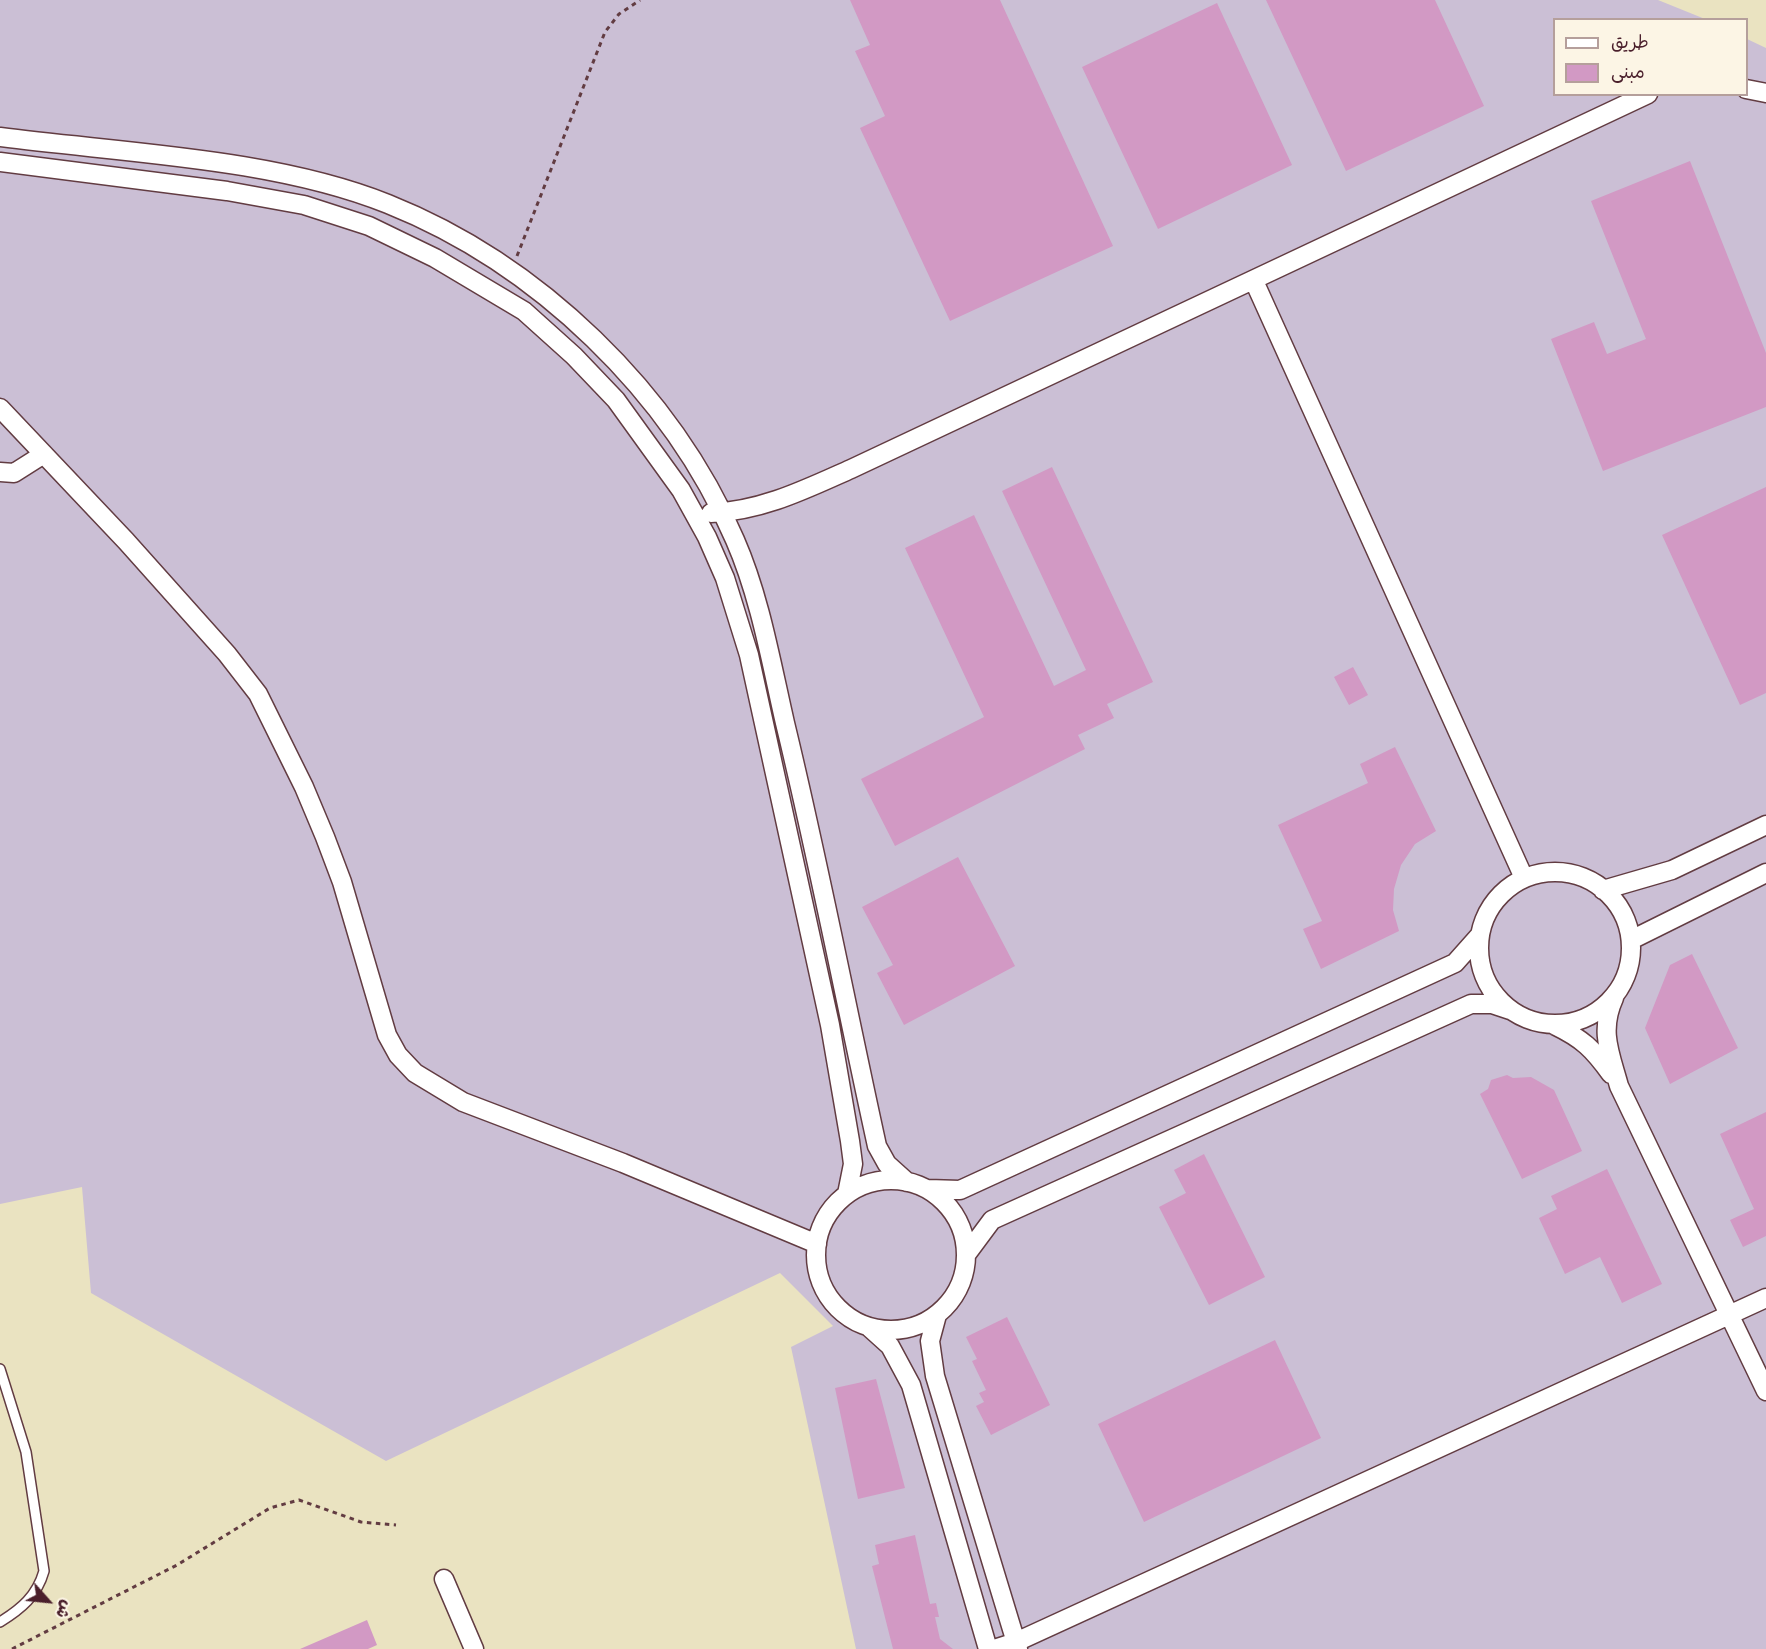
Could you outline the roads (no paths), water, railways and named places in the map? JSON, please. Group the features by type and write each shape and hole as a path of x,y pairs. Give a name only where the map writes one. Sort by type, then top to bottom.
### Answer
{"street":[{"path":"1748,89 1766,93"},
{"path":"694,513 722,512 783,499 1254,281 1644,96"},
{"path":"0,137 241,167 320,182 388,204 451,234 509,271 577,323 621,365 687,453 722,512 736,543 756,603 803,793 877,1146 887,1164 907,1182"},
{"path":"0,162 227,191 304,205 369,226 435,258 524,311 574,356 615,399 647,439 694,513 725,578 749,655 830,1025 853,1164 847,1194"},
{"path":"1254,281 1524,878"},
{"path":"0,408 188,610 258,694 304,787 325,837 342,882 387,1035 398,1055 415,1073 463,1102 623,1163 817,1244"},
{"path":"0,472 14,473 44,454"},
{"path":"1603,890 1672,870 1766,825"},
{"path":"1510,1010 1495,996 1484,977 1478,953 1479,936 1487,914 1507,888 1524,878 1545,872 1576,875 1603,890 1613,898 1626,921 1631,940 1626,974 1615,994 1605,1023 1619,1086"},
{"path":"1631,940 1766,873"},
{"path":"988,1649 911,1385 890,1346 868,1327 849,1318 834,1304 822,1286 816,1265 817,1244 822,1225 833,1208 847,1194 876,1182 907,1182 928,1189 960,1190 1455,963 1479,936"},
{"path":"1554,1025 1574,1022 1597,1011 1615,994"},
{"path":"966,1256 992,1220 1471,1004 1492,1004 1531,1021 1554,1025 1580,1038 1592,1048 1619,1086 1731,1314 1766,1391"},
{"path":"868,1327 886,1330 904,1329 937,1315 952,1299 963,1278 966,1256 964,1236 957,1218 946,1203 928,1189"},
{"path":"994,1649 1017,1646 1766,1298"},
{"path":"937,1315 930,1354 1017,1646"},
{"path":"444,1579 474,1649"}],"lane":[{"path":"0,1369 26,1452 44,1571 39,1588 26,1604 0,1622"}]}
